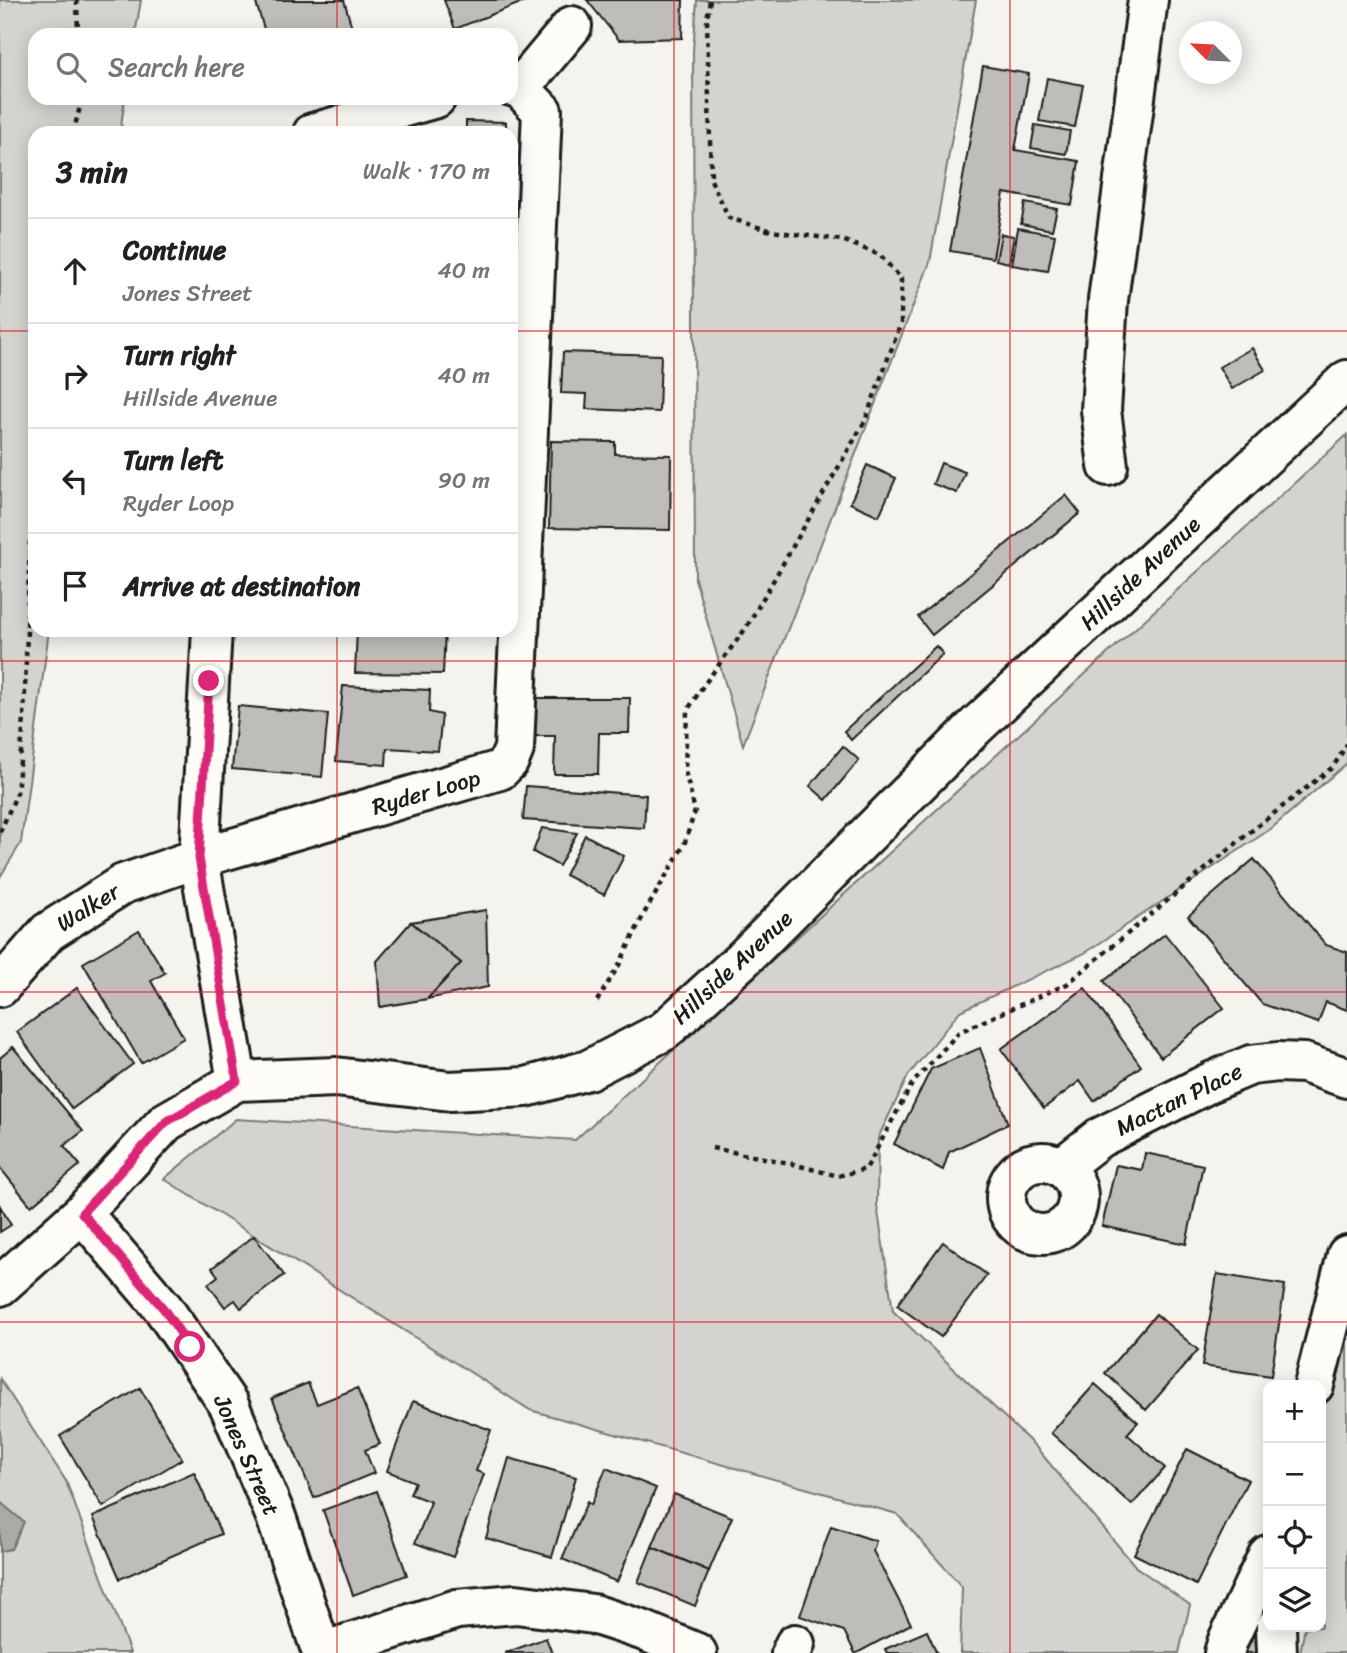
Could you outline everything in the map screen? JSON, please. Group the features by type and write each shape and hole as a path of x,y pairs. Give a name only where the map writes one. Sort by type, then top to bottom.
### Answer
{"street":[{"path":"1108,466 1101,410 1108,300 1148,0"},
{"path":"518,85 572,26"},
{"name":"Ryder Loop","path":"199,858 500,770 509,761 514,749 542,111 518,89"},
{"path":"338,126 411,105"},
{"name":"Hillside Avenue","path":"0,1286 82,1213 166,1122 237,1081 336,1077 450,1091 526,1087 588,1070 664,1031 743,959 976,726 1347,380"},
{"path":"212,637 199,858 237,1081"},
{"name":"Walker","path":"0,988 48,932 90,904 123,884 199,858"},
{"name":"Mactan Place","path":"1062,1167 1098,1138 1251,1065 1304,1063 1347,1078"},
{"name":"Jones Street","path":"82,1213 163,1308 229,1405 276,1517 322,1653"},
{"path":"1315,1380 1347,1255"},
{"path":"1224,1653 1263,1566"},
{"path":"322,1653 457,1609 516,1604 593,1614 645,1641 697,1653"},
{"path":"1276,1632 1277,1653"}],"path":[{"path":"76,0 78,28"},
{"path":"597,1001 684,845 695,811 685,771 687,711 746,628 865,421 901,323 901,279 880,255 842,240 771,232 729,218 711,180 707,20 710,0"},
{"path":"75,126 80,105"},
{"path":"0,832 17,793 24,719 28,600"},
{"path":"712,1148 838,1176 866,1169 912,1084 959,1032 1067,984 1333,766 1347,744"}],"shaded area":[{"path":"0,0 141,0 136,28 28,28 28,105 124,105 121,126 28,126 28,637 48,637 21,843 0,877"},
{"path":"697,0 976,0 930,262 743,745 695,579 693,51"},
{"path":"1347,435 1347,763 1272,828 1085,953 960,1011 908,1076 878,1138 877,1205 893,1311 1035,1446 1136,1567 1190,1605 1179,1653 960,1653 962,1587 897,1514 530,1410 164,1179 236,1119 575,1140"},
{"path":"1347,1317 1347,1653 1300,1653 1304,1632 1326,1632 1326,1397"},
{"path":"0,1379 66,1481 130,1653 0,1653"},
{"path":"0,1502 24,1522 11,1549 0,1551"}],"building":[{"path":"255,0 344,0 352,28 264,28"},
{"path":"444,0 528,0 458,28 455,28"},
{"path":"587,0 683,0 682,38 619,40"},
{"path":"983,66 1029,74 1015,150 1079,161 1072,205 1004,193 993,258 950,251"},
{"path":"1047,78 1083,85 1075,127 1039,121"},
{"path":"466,121 506,122 506,126 466,126"},
{"path":"1035,125 1070,131 1066,154 1031,148"},
{"path":"1025,203 1057,209 1052,230 1021,224"},
{"path":"1018,228 1055,235 1048,271 1012,265"},
{"path":"1001,234 1014,236 1009,263 996,260"},
{"path":"1252,348 1265,370 1232,389 1219,367"},
{"path":"563,352 661,355 659,412 586,409 587,394 561,393"},
{"path":"551,441 615,442 615,454 671,455 670,530 549,528"},
{"path":"941,463 965,472 957,493 933,484"},
{"path":"867,465 896,478 879,516 850,503"},
{"path":"1066,495 1080,513 932,635 918,617"},
{"path":"357,637 445,637 443,674 355,673"},
{"path":"936,646 943,654 851,740 844,731"},
{"path":"343,686 430,690 429,712 442,715 438,751 387,748 386,765 336,761"},
{"path":"527,698 630,698 629,733 599,733 598,774 554,774 555,736 527,736"},
{"path":"238,706 328,714 322,777 232,769"},
{"path":"843,746 859,760 826,800 810,786"},
{"path":"526,786 646,795 644,828 523,820"},
{"path":"542,828 577,833 559,866 533,852"},
{"path":"585,835 624,856 604,895 565,875"},
{"path":"1254,859 1326,945 1347,952 1347,1010 1326,1002 1318,1023 1262,1004 1188,916"},
{"path":"486,910 488,987 427,999 461,963 411,922"},
{"path":"411,922 461,963 427,999 380,1007 377,961"},
{"path":"139,930 165,973 151,981 184,1038 141,1063 83,963"},
{"path":"1165,934 1224,1008 1161,1057 1104,981"},
{"path":"77,988 133,1064 72,1109 17,1032"},
{"path":"1085,988 1141,1066 1094,1101 1080,1081 1044,1108 1001,1049"},
{"path":"13,1047 83,1131 64,1146 80,1165 31,1206 0,1168 0,1058"},
{"path":"980,1048 1008,1124 949,1152 943,1170 894,1144 931,1069"},
{"path":"1145,1153 1203,1165 1186,1244 1102,1226 1116,1165 1142,1170"},
{"path":"0,1206 11,1225 0,1232"},
{"path":"254,1236 284,1275 241,1308 235,1300 225,1307 208,1284 218,1276 212,1268"},
{"path":"943,1242 987,1275 941,1337 897,1305"},
{"path":"1217,1274 1285,1285 1271,1376 1202,1366"},
{"path":"1156,1314 1198,1350 1146,1410 1105,1373"},
{"path":"308,1383 317,1404 357,1388 380,1444 365,1450 374,1473 314,1498 272,1398"},
{"path":"1095,1384 1138,1422 1127,1434 1165,1468 1132,1505 1051,1433"},
{"path":"140,1388 182,1459 103,1507 60,1436"},
{"path":"413,1401 491,1430 476,1471 484,1474 453,1557 415,1543 431,1502 410,1494 415,1482 387,1471"},
{"path":"1187,1449 1248,1480 1196,1585 1134,1554"},
{"path":"509,1458 576,1477 552,1557 486,1538"},
{"path":"606,1468 656,1488 617,1582 562,1559 587,1502 591,1505"},
{"path":"194,1472 221,1534 120,1579 93,1517"},
{"path":"377,1491 407,1575 353,1595 323,1510"},
{"path":"674,1494 732,1517 709,1571 652,1547"},
{"path":"831,1526 876,1541 873,1551 911,1624 857,1653 844,1631 800,1616"},
{"path":"652,1547 709,1571 695,1606 638,1582"},
{"path":"927,1631 937,1653 887,1653 885,1649"},
{"path":"1246,1635 1268,1640 1265,1653 1242,1653"},
{"path":"546,1638 552,1653 505,1653"}],"route":[{"path":"190,1347 163,1308 82,1213 166,1122 237,1081 199,858 209,681"}]}
